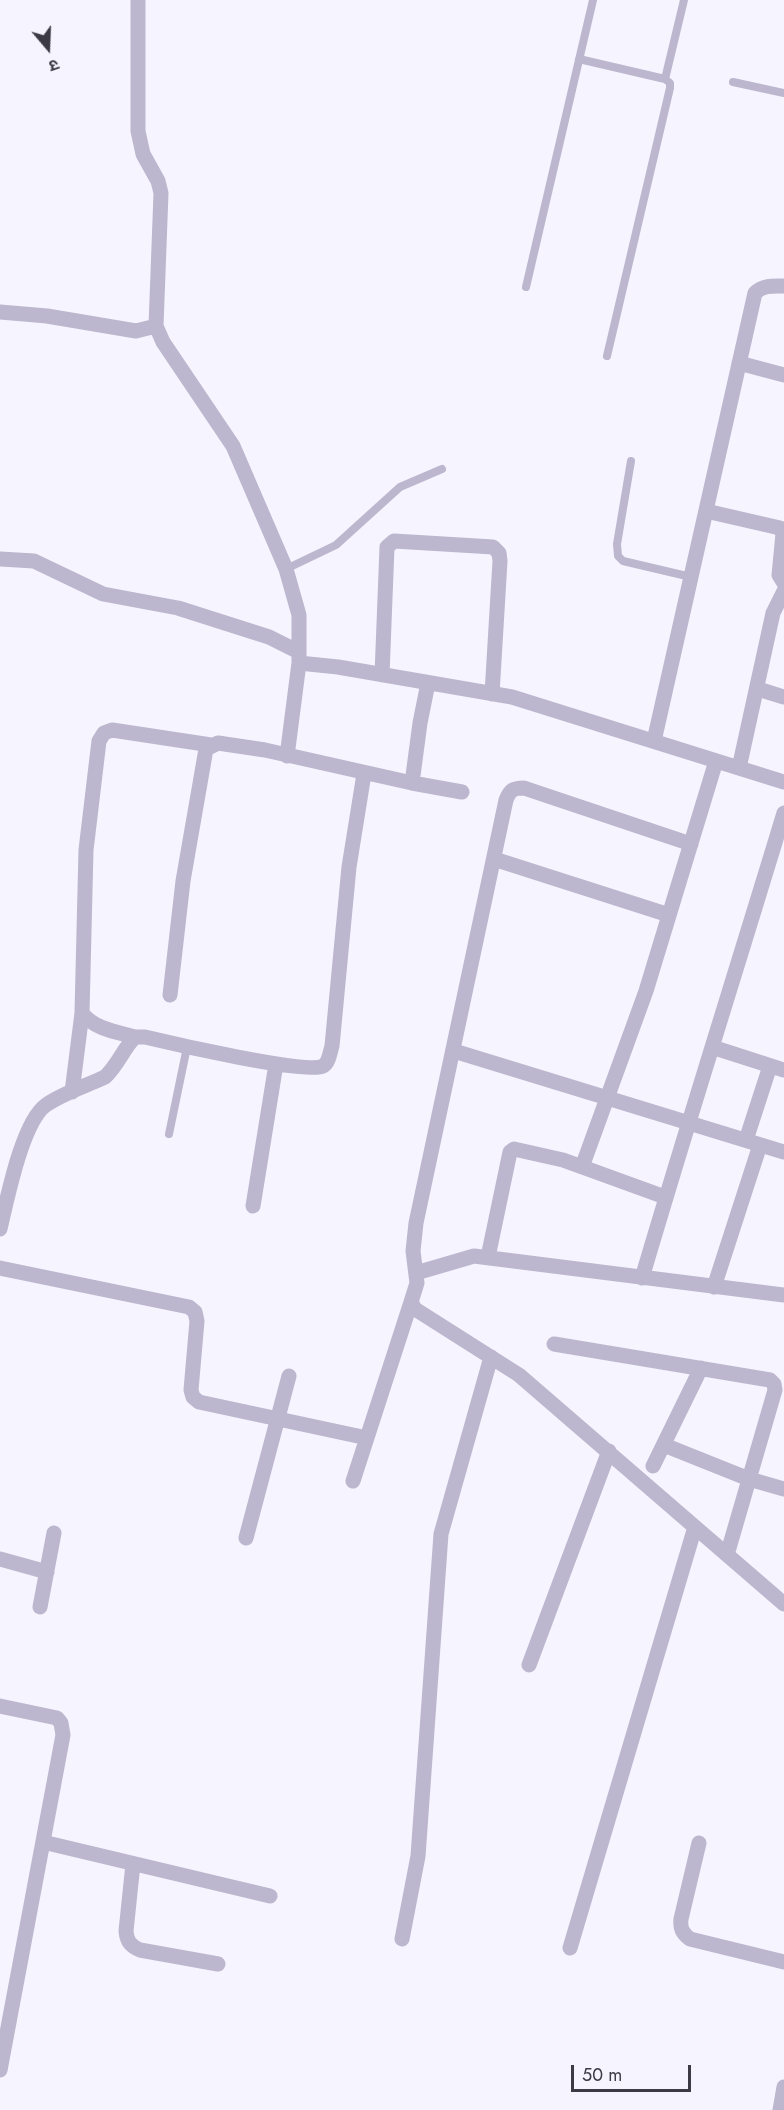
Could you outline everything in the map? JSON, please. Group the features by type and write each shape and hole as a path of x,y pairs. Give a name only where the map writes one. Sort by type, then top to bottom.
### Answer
{"street":[{"path":"138,0 138,132 143,154 158,181 161,193 156,326 163,342 233,446 286,569 299,615 299,658 287,756"},
{"path":"654,741 755,293 760,288 768,286 784,286"},
{"path":"0,312 47,316 136,331 156,326"},
{"path":"739,363 784,375"},
{"path":"706,511 780,528 783,532 779,575 784,583"},
{"path":"382,675 387,547 390,542 493,547 499,553 500,561 492,693"},
{"path":"0,559 34,561 103,594 178,608 269,637 299,658 338,667 512,697 784,782"},
{"path":"739,768 773,613 784,591"},
{"path":"412,783 428,683"},
{"path":"758,689 784,697"},
{"path":"72,1092 82,1013 86,850 99,741 104,733 112,730 211,745"},
{"path":"170,995 183,881 206,749 211,745 218,743 462,792"},
{"path":"582,1167 646,991 716,761"},
{"path":"82,1013 88,1021 135,1037 146,1037 276,1064 322,1067 327,1062 332,1046 350,867 364,774"},
{"path":"691,844 524,788 515,788 510,792 506,800 416,1223 413,1251 415,1309 519,1375 784,1604"},
{"path":"642,1278 784,813"},
{"path":"494,859 669,915"},
{"path":"0,1229 7,1196 29,1126 39,1111 47,1104 105,1077 112,1071 128,1044 135,1037"},
{"path":"712,1047 777,1068 753,1143 714,1287"},
{"path":"454,1052 784,1152"},
{"path":"253,1206 276,1064"},
{"path":"488,1257 510,1152 514,1149 582,1167 665,1197"},
{"path":"353,1481 414,1289 474,1256 784,1296"},
{"path":"0,1268 189,1307 195,1312 197,1321 191,1390 193,1397 199,1402 367,1438"},
{"path":"554,1344 770,1380 774,1384 728,1555"},
{"path":"402,1939 418,1856 441,1534 491,1357"},
{"path":"653,1466 701,1368"},
{"path":"246,1538 289,1376"},
{"path":"664,1445 749,1479 784,1489"},
{"path":"529,1665 609,1451"},
{"path":"570,1948 695,1527"},
{"path":"40,1607 54,1533"},
{"path":"0,1559 47,1572"},
{"path":"0,1706 57,1718 61,1723 63,1735 43,1842 5,2015 0,2070"},
{"path":"43,1842 270,1896"},
{"path":"699,1843 681,1918 680,1927 684,1934 690,1939 784,1962"},
{"path":"133,1864 126,1931 127,1940 132,1947 218,1964"},
{"path":"782,2109 784,2087"}],"lane":[{"path":"526,286 592,0"},
{"path":"665,79 684,0"},
{"path":"579,59 665,79 670,88 608,356"},
{"path":"733,82 784,93"},
{"path":"632,461 617,544 618,556 623,561 691,577"},
{"path":"286,569 336,545 400,487 442,470"},
{"path":"169,1134 187,1047"}]}
